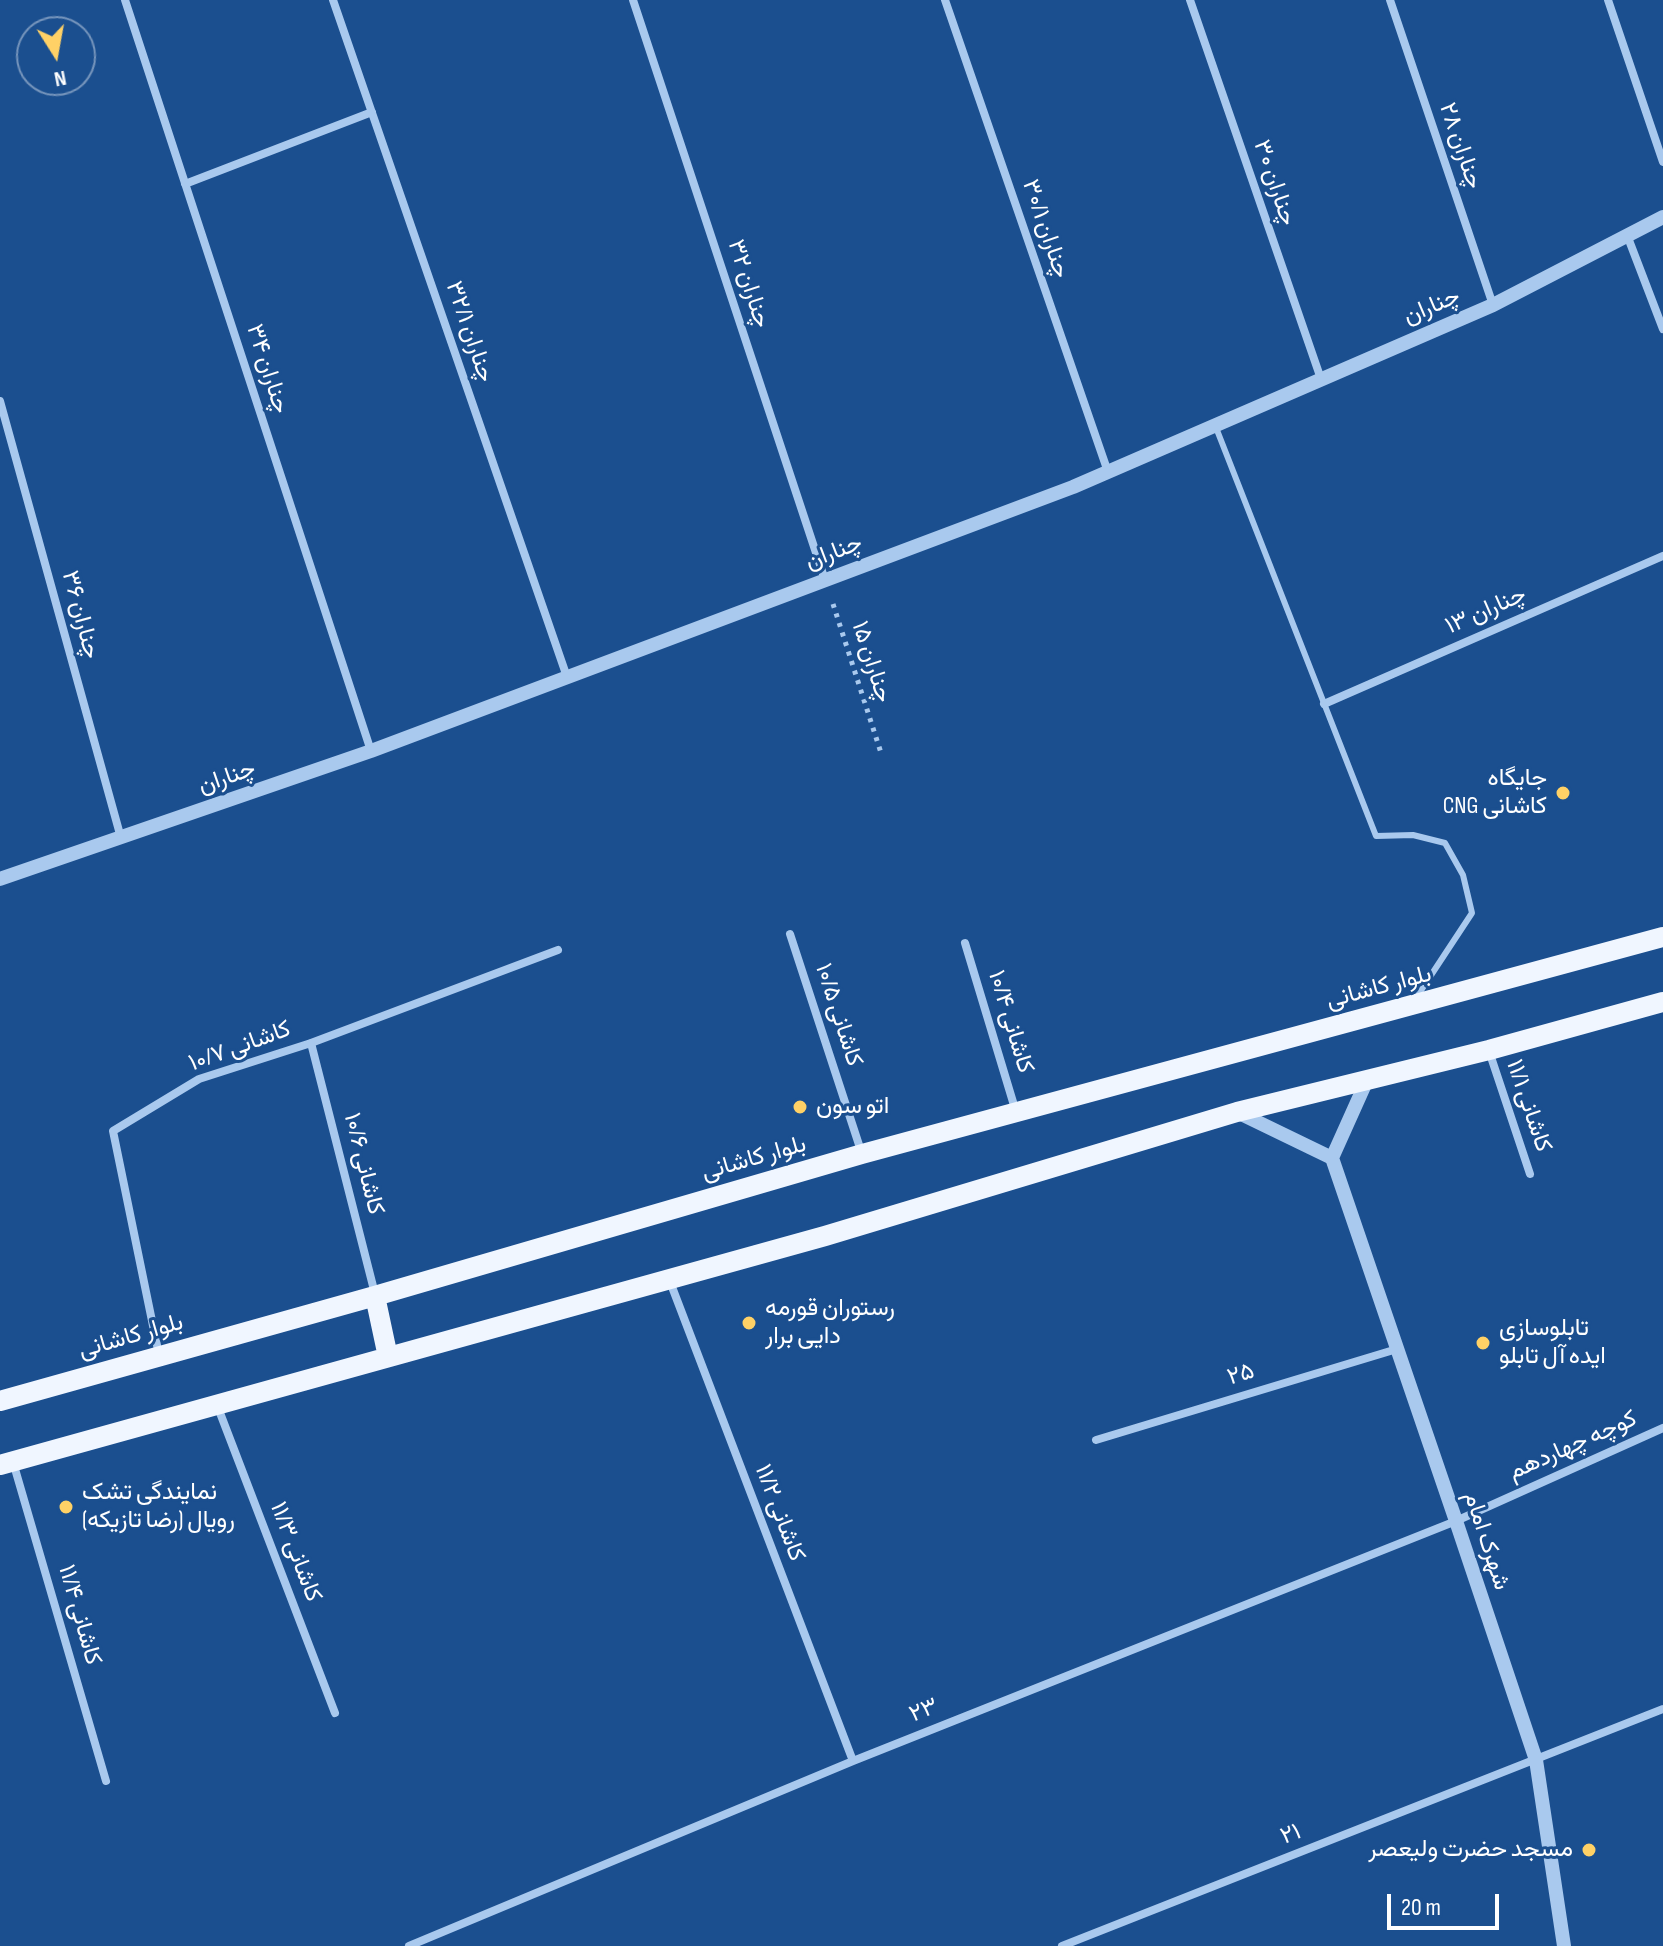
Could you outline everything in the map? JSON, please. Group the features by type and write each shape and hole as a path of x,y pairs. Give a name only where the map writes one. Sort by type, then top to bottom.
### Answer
{"main road":[{"name":"بلوار کاشانی","path":"0,1401 862,1154 1663,937"},
{"path":"6,1463 825,1236 1237,1112 1489,1050 1663,1002"},
{"path":"375,1296 388,1357"}],"street":[{"name":"چناران ۳۴","path":"125,0 371,751"},
{"name":"چناران ۳۲/۱","path":"333,0 567,677"},
{"name":"چناران ۳۲","path":"633,0 825,580"},
{"name":"چناران ۳۰/۱","path":"945,0 1108,472"},
{"name":"چناران ۳۰","path":"1190,0 1321,379"},
{"name":"چناران ۲۸","path":"1390,0 1493,305"},
{"path":"1608,0 1663,162"},
{"path":"185,184 372,112"},
{"name":"چناران","path":"0,879 371,751 1073,487 1493,305 1663,217"},
{"path":"1627,235 1663,329"},
{"name":"چناران ۳۶","path":"0,401 121,839"},
{"name":"چناران ۱۳","path":"1324,704 1663,556"},
{"name":"۱۰/۵ کاشانی","path":"790,934 862,1154"},
{"name":"۱۰/۴ کاشانی","path":"965,943 1016,1113"},
{"name":"۱۰/۷ کاشانی","path":"159,1356 113,1131 199,1079 311,1043 558,950"},
{"name":"۱۰/۶ کاشانی","path":"311,1043 375,1296"},
{"name":"۱۱/۱ کاشانی","path":"1489,1050 1530,1174"},
{"path":"1237,1112 1332,1158 1367,1080"},
{"name":"شهرک امام","path":"1332,1158 1536,1760 1564,1946"},
{"name":"۱۱/۲ کاشانی","path":"669,1279 853,1761"},
{"name":"۲۵","path":"1096,1440 1397,1349"},
{"name":"۱۱/۳ کاشانی","path":"217,1404 335,1713"},
{"name":"کوچه چهاردهم","path":"1456,1521 1663,1428"},
{"name":"۱۱/۴ کاشانی","path":"6,1463 106,1781"},
{"name":"۲۳","path":"409,1946 853,1761 1456,1521"},
{"name":"۲۱","path":"1062,1946 1663,1709"}],"lane":[{"path":"1215,425 1376,836 1413,835 1445,843 1463,875 1472,913 1410,1007"}],"path":[{"name":"چناران ۱۵","path":"825,580 882,756"}],"place":[{"name":"جایگاه CNG کاشانی","path":"1563,793"},
{"name":"اتو سون","path":"800,1107"},
{"name":"رستوران قورمه دایی برار","path":"749,1323"},
{"name":"تابلوسازی ایده آل تابلو","path":"1483,1343"},
{"name":"نمایندگی تشک رویال (رضا تازیکه)","path":"66,1507"},
{"name":"مسجد حضرت ولیعصر","path":"1589,1850"}]}
